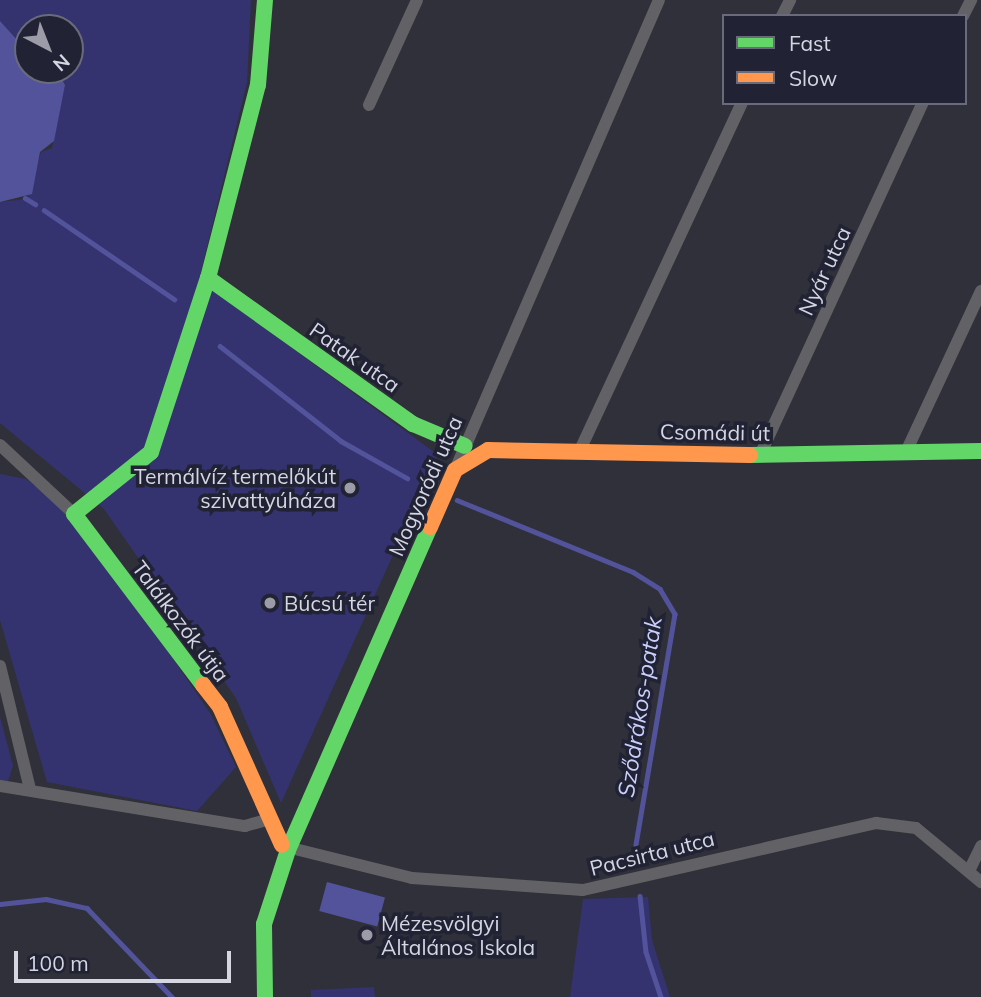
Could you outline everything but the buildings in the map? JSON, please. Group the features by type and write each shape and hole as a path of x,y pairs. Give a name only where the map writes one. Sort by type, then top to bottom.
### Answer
{"street":[{"path":"74,513 151,452 208,278 258,85 265,0"},
{"path":"369,105 417,0"},
{"name":"Mogyoródi utca","path":"265,997 264,924 285,847 465,446 659,0"},
{"path":"580,450 741,105"},
{"name":"Nyár utca","path":"760,454 922,105"},
{"name":"Patak utca","path":"208,278 413,424 465,446 488,450"},
{"path":"905,454 981,291"},
{"name":"Találkozók útja","path":"0,444 74,513 220,707 269,819 285,847"},
{"path":"454,470 488,450"},
{"name":"Csomádi út","path":"488,450 760,454 981,451"},
{"path":"0,666 30,789"},
{"path":"0,786 245,826 269,819"},
{"name":"Pacsirta utca","path":"285,847 412,878 583,890 876,823 916,828 981,882"},
{"path":"969,871 981,846"}],"shaded area":[{"path":"0,0 251,0 247,82 199,280 438,455 281,803 236,698 104,509 0,423 0,202 27,199 41,152 52,148 64,84 84,84 84,14 14,14 14,36 0,21"},
{"path":"0,21 14,36 14,84 65,85 54,141 40,152 32,194 0,202"},
{"path":"0,474 26,479 74,514 210,713 236,767 197,811 47,782 0,620"},
{"path":"0,717 13,766 8,781 0,780"},
{"path":"327,882 385,898 377,927 319,911"},
{"path":"648,897 652,940 670,997 570,997 583,899"},
{"path":"374,987 375,997 311,997 311,990"}],"waterway":[{"name":"Sződrákos-patak","path":"25,198 35,204"},
{"name":"Sződrákos-patak","path":"44,210 174,299"},
{"name":"Sződrákos-patak","path":"220,346 341,441 407,478"},
{"name":"Sződrákos-patak","path":"457,500 633,572 660,589 675,614 636,845"},
{"name":"Sződrákos-patak","path":"640,896 646,952 661,997"},
{"path":"0,904 46,899 87,908 172,997"}],"traffic: fast":[{"path":"203,685 74,514 151,452 208,278 258,85 265,0"},
{"path":"208,278 413,424 465,446"},
{"path":"750,455 981,451"},
{"path":"265,997 264,924 288,850 430,527"}],"traffic: slow":[{"path":"430,527 455,470 488,450 750,455"},
{"path":"203,685 220,707 282,845"}],"place":[{"name":"Termálvíz termelőkút szivattyúháza","path":"350,488"},
{"name":"Búcsú tér","path":"270,603"},
{"name":"Mézesvölgyi Általános Iskola","path":"367,935"}]}
